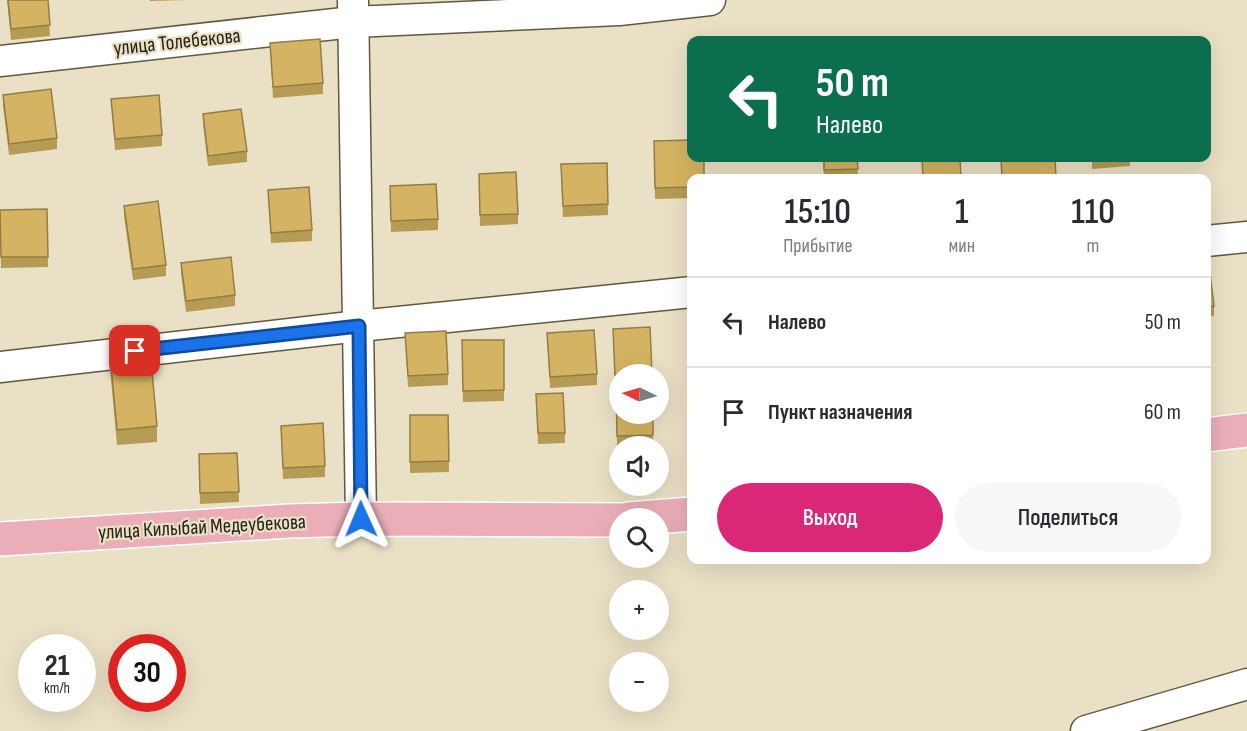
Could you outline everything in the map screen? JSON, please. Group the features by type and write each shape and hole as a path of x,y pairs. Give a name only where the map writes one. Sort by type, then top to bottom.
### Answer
{"main road":[{"path":"1211,434 1247,430"},
{"path":"669,516 687,514"},
{"name":"улица Килыбай Медеубекова","path":"0,539 289,521 609,520"}],"street":[{"name":"улица Толебекова","path":"0,61 353,11 619,10 710,0"},
{"path":"353,11 361,519"},
{"path":"1211,241 1247,237"},
{"path":"0,367 359,326 687,293"},
{"path":"1086,731 1247,684"}],"building":[{"path":"8,0 48,0 50,25 11,29"},
{"path":"320,39 323,83 273,87 270,43"},
{"path":"51,89 57,138 9,144 3,95"},
{"path":"159,95 162,135 115,139 111,99"},
{"path":"241,109 247,151 208,156 203,114"},
{"path":"687,140 687,162 704,162 704,174 687,174 687,187 655,188 654,141"},
{"path":"824,162 857,162 858,169 824,170"},
{"path":"922,162 960,162 961,174 923,174"},
{"path":"1001,162 1055,162 1056,174 1002,174"},
{"path":"607,163 608,204 563,206 561,164"},
{"path":"516,172 518,214 480,215 479,174"},
{"path":"436,184 438,219 391,221 390,186"},
{"path":"309,187 312,230 271,233 268,190"},
{"path":"158,201 166,265 133,269 124,206"},
{"path":"47,209 48,257 1,257 0,210"},
{"path":"231,257 235,295 186,301 181,263"},
{"path":"1211,281 1214,306 1211,306"},
{"path":"650,327 652,364 615,364 613,329"},
{"path":"594,330 597,374 550,377 547,333"},
{"path":"446,331 448,374 408,376 405,333"},
{"path":"462,340 504,340 504,390 463,391"},
{"path":"150,350 157,426 117,430 110,353"},
{"path":"563,393 565,433 538,433 536,394"},
{"path":"410,415 448,415 449,461 410,462"},
{"path":"323,423 325,466 283,468 281,426"},
{"path":"617,424 653,424 653,435 617,436"},
{"path":"237,453 239,492 200,493 199,454"}],"route":[{"path":"135,351 359,326 361,519"}]}
